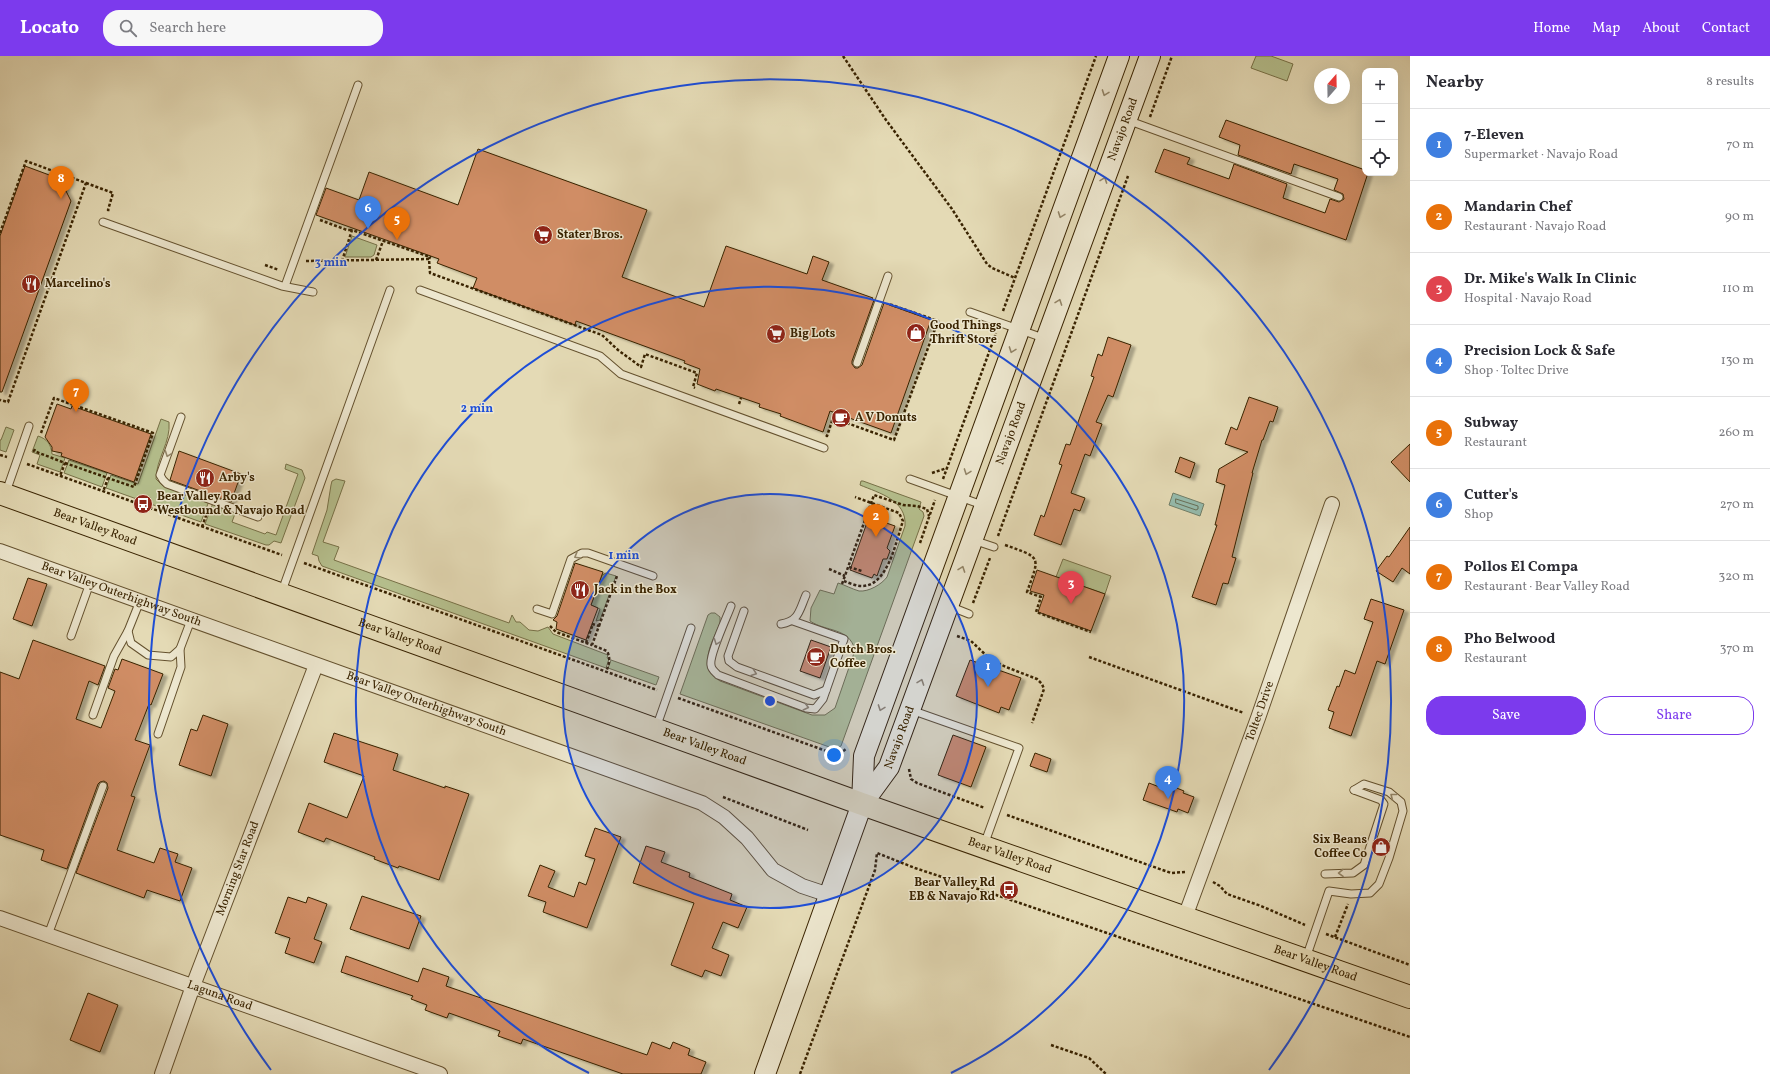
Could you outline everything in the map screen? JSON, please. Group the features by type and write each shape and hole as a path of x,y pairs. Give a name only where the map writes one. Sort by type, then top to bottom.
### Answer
{"main road":[{"name":"Navajo Road","path":"862,804 864,756 1119,56"},
{"name":"Navajo Road","path":"765,1074 862,804 890,767 1150,56"},
{"name":"Bear Valley Road","path":"2,494 862,804 1410,997"}],"street":[{"name":"Toltec Drive","path":"1184,917 1258,718 1332,504"},
{"name":"Bear Valley Outerhighway South","path":"0,551 702,803 724,817 747,838 773,870 802,886 829,895"},
{"name":"Morning Star Road","path":"162,1074 193,986 316,665"},
{"name":"Laguna Road","path":"0,918 440,1074"}],"lane":[{"path":"285,286 358,85"},
{"path":"1126,120 1339,197"},
{"path":"103,222 285,286 313,292"},
{"path":"857,363 888,276"},
{"path":"281,594 390,290"},
{"path":"420,290 600,356 621,374 824,448"},
{"path":"970,312 1046,339"},
{"path":"181,417 160,475 163,480 167,484 258,517"},
{"path":"2,494 17,461 29,426"},
{"path":"910,479 985,506"},
{"path":"972,540 995,544"},
{"path":"537,609 552,614 571,559 582,553 588,553 653,576"},
{"path":"71,636 90,583"},
{"path":"781,624 793,621 797,618 806,595"},
{"path":"93,715 114,656 128,632 140,601"},
{"path":"731,606 712,656 710,665 714,671 718,675 806,708 815,709 823,699 844,639 793,621"},
{"path":"949,606 969,614"},
{"path":"744,611 728,656 729,661 737,667 814,695 826,690"},
{"path":"158,734 181,667 180,649 191,620"},
{"path":"655,730 691,628"},
{"path":"128,632 131,643 148,655 171,658 180,649"},
{"path":"911,710 1019,748 983,847"},
{"path":"1306,960 1329,891 1351,894 1370,893 1379,884 1403,811 1401,802 1389,792 1364,784 1354,790 1381,800 1384,804 1364,865 1354,873 1325,874"},
{"path":"48,935 103,786"}],"path":[{"path":"843,56 886,120 952,208 987,264 992,268 1015,278"},
{"path":"919,545 1096,56"},
{"path":"1146,127 1172,56"},
{"path":"0,233 26,161 113,193 108,210 115,212"},
{"path":"954,643 969,614 1128,175"},
{"path":"0,400 8,402 86,183"},
{"path":"310,216 347,230 352,230 430,257 430,273 602,335 618,350 641,367 645,354 697,373 693,387 700,389"},
{"path":"342,260 352,230"},
{"path":"376,260 383,241"},
{"path":"263,264 285,272 289,261 430,259"},
{"path":"820,433 827,436 834,418 894,440 938,321 887,303"},
{"path":"37,445 34,451 134,488 153,434 54,398 39,438"},
{"path":"739,404 741,398"},
{"path":"732,401 745,406"},
{"path":"0,455 832,753 844,751 847,746"},
{"path":"60,476 65,463"},
{"path":"932,473 947,468"},
{"path":"103,492 108,478"},
{"path":"842,584 874,495 903,505 917,506 927,509 930,516"},
{"path":"844,581 860,586 872,584 879,579 887,567 903,521 902,516 899,513 855,497"},
{"path":"202,527 212,500"},
{"path":"995,544 1033,556 1036,565 1026,592 1039,595 1041,597 1036,612 1091,632"},
{"path":"849,567 862,571"},
{"path":"829,570 845,576"},
{"path":"592,645 617,576 611,573"},
{"path":"586,643 592,624 599,626"},
{"path":"549,625 556,632 607,651 610,661 606,672"},
{"path":"957,636 971,641 990,659 1006,667 1038,679 1044,689 1032,723"},
{"path":"1089,657 1258,718"},
{"path":"911,762 911,778 917,783 1171,873 1183,872 1200,877 1217,884 1227,894 1261,906 1315,930 1410,965"},
{"path":"800,1074 875,870 877,853 915,868 1410,1038"},
{"path":"1335,937 1349,900"},
{"path":"1051,1045 1090,1058 1106,1074"}],"green space":[{"path":"1256,56 1271,56 1293,64 1287,81 1251,68"},
{"path":"352,236 377,245 374,255 371,257 345,257"},
{"path":"161,419 169,422 169,429 166,444 158,464 156,479 162,485 209,501 201,522 106,488 111,475 138,484"},
{"path":"6,427 14,430 6,452 0,450 0,440"},
{"path":"38,436 48,442 51,447 52,454 65,458 60,472 37,464 40,455 32,452"},
{"path":"69,460 107,473 102,487 64,473"},
{"path":"286,464 302,470 305,478 281,543 274,541 269,545 266,545 205,524 213,503 236,511 232,522 265,534 267,532 276,535 298,474 285,469"},
{"path":"336,479 345,481 323,542 339,547 334,560 509,623 512,615 516,622 520,622 529,630 538,631 548,627 553,634 608,655 607,658 609,659 606,668 322,566 318,556 312,554 327,510 332,481"},
{"path":"861,481 921,502 919,509 923,512 924,516 841,746 835,749 680,694 708,615 715,613 720,617 720,623 710,646 708,661 709,668 713,675 720,681 812,715 825,715 835,708 855,650 848,637 810,621 811,608 820,590 834,594 838,583 859,591 863,591 871,589 882,582 887,577 905,526 904,517 897,504 883,495 860,485"},
{"path":"1063,559 1111,576 1105,594 1056,577"},
{"path":"606,573 616,576 600,620 596,621 600,609 591,605 602,575"},
{"path":"611,660 659,677 656,685 608,668"}],"water":[{"path":"1173,493 1204,504 1200,516 1169,505"}],"building":[{"path":"1226,120 1362,169 1362,176 1367,176 1346,240 1155,172 1164,149 1190,158 1187,164 1229,179 1234,164 1287,184 1283,198 1325,213 1330,199 1339,202 1344,199 1343,194 1334,190 1338,179 1294,164 1291,174 1238,155 1240,145 1219,137"},
{"path":"478,149 647,210 622,277 704,307 726,246 807,274 813,256 829,262 822,280 873,298 872,299 874,300 852,361 855,368 862,365 884,303 931,320 891,433 830,411 823,432 780,416 781,414 759,407 760,404 716,389 715,391 697,384 700,369 684,363 685,361 576,321 575,325 473,288 477,278 437,263 439,259 316,215 326,188 359,200 369,172 458,205"},
{"path":"25,166 60,179 71,201 2,392 0,392 0,236"},
{"path":"1108,337 1131,345 1113,397 1108,395 1096,422 1102,424 1090,456 1085,454 1071,493 1085,498 1080,511 1074,509 1061,545 1034,535 1041,515 1044,517 1062,465 1059,464 1066,444 1070,445 1094,377 1091,376 1098,354 1102,356"},
{"path":"1249,397 1278,407 1273,422 1270,421 1262,440 1252,473 1232,557 1236,558 1228,584 1223,583 1216,605 1192,597 1217,525 1215,525 1225,485 1216,482 1219,469 1248,452 1225,444 1231,427 1237,430"},
{"path":"57,404 71,409 72,406 151,434 134,482 61,456 62,453 52,451 52,447 45,437"},
{"path":"1410,444 1410,482 1391,462"},
{"name":"Arby's","path":"179,451 241,474 231,502 170,480"},
{"path":"1180,457 1195,463 1190,478 1175,472"},
{"path":"869,517 895,526 887,548 890,551 887,559 883,559 877,576 874,574 872,578 850,570"},
{"path":"1410,527 1410,574 1402,568 1393,582 1376,571 1387,556 1389,557"},
{"name":"Jack in the Box","path":"575,563 603,572 591,605 598,608 586,640 556,629 557,622 553,620 557,616"},
{"path":"1037,570 1105,594 1091,631 1038,612 1044,595 1030,591"},
{"path":"28,578 47,584 32,626 13,619"},
{"path":"1371,599 1404,610 1385,664 1377,661 1351,736 1329,728 1334,712 1328,710 1345,670 1355,674 1373,622 1364,619"},
{"path":"33,640 105,666 98,685 89,681 76,719 101,728 115,691 108,688 115,669 118,670 122,659 163,674 135,740 150,745 131,796 135,797 117,850 154,863 160,848 178,854 175,862 192,868 180,901 147,890 144,898 76,873 108,788 107,783 104,781 98,784 67,869 41,860 44,850 0,835 0,672 19,679"},
{"name":"Dutch Bros. Coffee","path":"811,640 831,647 820,678 800,671"},
{"path":"970,660 1021,678 1009,710 1001,707 999,713 956,696"},
{"path":"203,715 228,724 211,776 179,765 191,729 197,731"},
{"path":"334,733 398,754 393,770 445,788 445,786 469,794 439,880 399,866 398,868 374,859 375,857 326,838 324,842 298,832 309,803 347,818 364,776 324,762"},
{"path":"953,735 986,747 971,787 938,775"},
{"path":"1035,753 1051,759 1047,772 1030,766"},
{"path":"1149,783 1162,788 1164,783 1184,791 1183,793 1194,797 1188,813 1178,809 1177,812 1143,800"},
{"path":"595,828 621,837 587,928 543,912 546,902 528,896 540,865 555,871 548,887 574,897 579,882 586,885 595,859 585,856"},
{"path":"646,846 665,852 661,862 690,873 689,877 732,894 730,900 747,907 738,928 723,922 712,948 729,955 721,976 705,970 702,977 671,965 694,903 633,883"},
{"path":"362,896 421,916 409,949 350,929"},
{"path":"288,897 306,903 308,897 327,904 314,939 322,942 314,963 285,953 290,938 275,933"},
{"path":"346,956 418,982 423,968 449,977 446,986 647,1055 652,1042 670,1049 673,1042 690,1049 688,1055 706,1062 701,1074 623,1074 523,1039 521,1044 498,1036 500,1031 449,1013 447,1018 425,1010 427,1005 411,999 413,996 341,972"},
{"path":"88,993 118,1005 100,1052 70,1040"}],"place":[{"name":"Pho Belwood","path":"61,199"},
{"name":"Cutter's","path":"368,229"},
{"name":"Stater Bros.","path":"543,235"},
{"name":"Subway","path":"397,240"},
{"name":"Marcelino's","path":"31,284"},
{"name":"Good Things Thrift Store","path":"916,333"},
{"name":"Big Lots","path":"776,334"},
{"name":"Pollos El Compa","path":"76,412"},
{"name":"A V Donuts","path":"841,418"},
{"name":"Arby's","path":"205,478"},
{"name":"Bear Valley Road Westbound & Navajo Road","path":"143,504"},
{"name":"Mandarin Chef","path":"876,537"},
{"name":"Jack in the Box","path":"580,590"},
{"name":"Dr. Mike's Walk In Clinic","path":"1071,604"},
{"name":"Dutch Bros. Coffee","path":"816,657"},
{"name":"7-Eleven","path":"988,687"},
{"name":"Precision Lock & Safe","path":"1168,799"},
{"name":"Six Beans Coffee Co","path":"1381,847"},
{"name":"Bear Valley Rd EB & Navajo Rd","path":"1009,890"}]}
